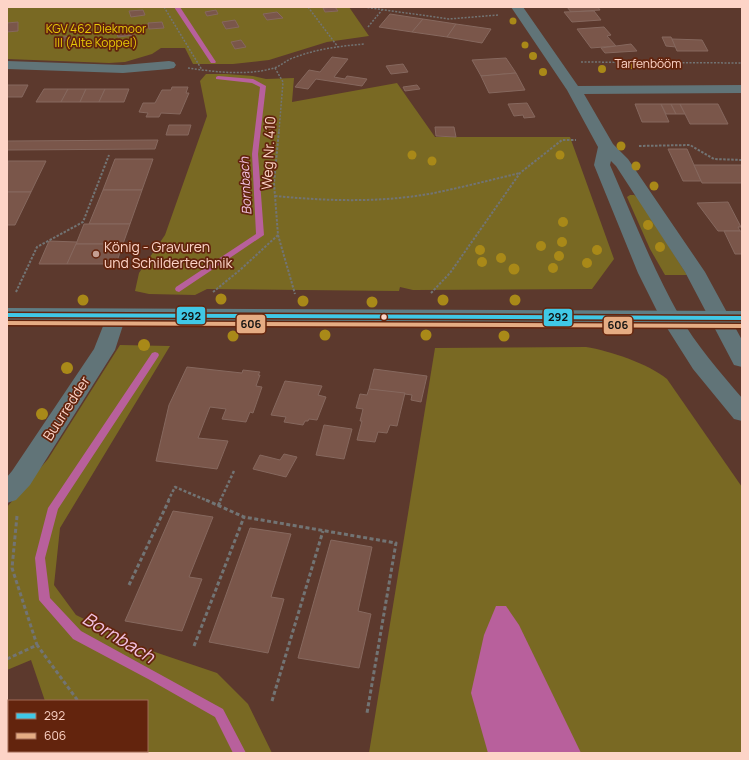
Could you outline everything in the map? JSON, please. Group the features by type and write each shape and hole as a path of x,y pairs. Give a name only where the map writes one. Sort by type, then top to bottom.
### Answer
{"main road":[{"path":"7,316 301,315 742,318"}],"street":[{"path":"519,10 574,90 604,144 622,163 695,272 718,318 742,360"},
{"path":"7,65 123,69 169,65"},
{"name":"Tarfenbööm","path":"574,90 742,89"},
{"path":"604,144 602,165 648,273 670,317 700,364 742,413"},
{"name":"Buurredder","path":"14,486 104,350 116,316"}],"path":[{"path":"164,7 202,70"},
{"path":"308,7 338,47"},
{"path":"364,7 449,19 519,10"},
{"path":"368,27 382,10"},
{"path":"169,65 202,70 241,71 275,68 291,58 319,49 364,44"},
{"name":"Tarfenbööm","path":"555,62 742,64"},
{"name":"Weg Nr. 410","path":"275,68 283,82 274,183 278,235 301,315"},
{"path":"427,316 424,300 450,273 520,173 562,140 604,144 690,145 714,160 742,160"},
{"path":"14,297 37,247 83,222 109,155"},
{"path":"275,196 317,200 394,198 432,193 520,173"},
{"path":"182,316 240,270 278,235"},
{"path":"218,506 234,471"},
{"path":"14,486 12,568 37,645 77,700"},
{"path":"128,586 174,487 244,517 396,543 367,713"},
{"path":"194,646 244,517"},
{"path":"272,701 323,531"},
{"path":"7,659 37,645"}],"green space":[{"name":"KGV 462 Diekmoor III (Alte Koppel)","path":"7,7 349,7 369,36 327,42 269,60 233,64 193,64 185,48 161,48 152,54 125,62 109,63 7,59"},
{"path":"206,74 253,76 266,79 294,78 292,102 397,83 435,137 570,137 614,259 592,289 413,290 400,287 399,291 207,289 195,295 149,294 135,291 139,273 165,235 207,116 200,81"},
{"path":"634,195 638,198 687,275 665,275 650,249 627,197"},
{"path":"120,345 170,346 60,528 54,585 76,615 143,648 217,673 248,704 272,753 61,753 148,752 148,700 45,700 31,660 7,670 7,507 48,459"},
{"path":"586,347 628,358 659,373 667,379 742,487 742,753 369,753 435,348"}],"shaded area":[{"path":"496,606 506,606 519,625 581,753 488,753 471,693 484,635"}],"building":[{"path":"335,7 338,11 325,12 323,8"},
{"path":"567,7 598,7 600,10 571,12"},
{"path":"143,10 145,15 131,17 129,11"},
{"path":"216,10 218,14 207,16 205,12"},
{"path":"594,11 601,20 572,22 564,12"},
{"path":"277,12 283,18 267,20 263,14"},
{"path":"390,14 423,19 412,32 379,27"},
{"path":"423,19 456,24 447,37 412,32"},
{"path":"235,20 239,27 226,29 222,22"},
{"path":"18,22 18,31 7,32 7,23"},
{"path":"162,22 164,28 149,29 148,23"},
{"path":"456,24 491,29 482,43 447,37"},
{"path":"130,27 134,35 118,37 115,29"},
{"path":"604,27 611,35 607,36 616,46 591,48 577,29"},
{"path":"71,36 71,40 56,42 56,38"},
{"path":"662,37 671,37 676,47 666,46"},
{"path":"672,39 702,40 708,51 677,51"},
{"path":"241,40 246,47 235,49 231,42"},
{"path":"631,44 637,51 605,53 601,48"},
{"path":"332,57 348,59 334,77 345,79 347,76 367,79 362,86 316,79 308,89 295,87 309,70 320,72"},
{"path":"506,58 516,73 481,76 472,60"},
{"path":"403,64 408,72 391,74 386,66"},
{"path":"516,73 525,90 489,93 481,76"},
{"path":"7,85 28,85 22,97 7,97"},
{"path":"417,85 420,89 405,91 403,87"},
{"path":"172,87 188,87 186,93 189,93 180,114 161,113 159,117 146,117 148,113 139,112 143,103 155,103 162,90 171,90"},
{"path":"44,89 68,89 61,102 36,102"},
{"path":"68,89 86,89 80,102 61,102"},
{"path":"86,89 105,89 99,102 80,102"},
{"path":"105,89 129,89 124,102 99,102"},
{"path":"527,103 535,117 524,118 523,115 514,116 508,104"},
{"path":"635,104 661,104 669,122 642,122"},
{"path":"661,104 671,104 676,114 666,114"},
{"path":"671,104 680,104 685,114 676,114"},
{"path":"680,104 718,104 728,124 690,124"},
{"path":"169,125 191,125 188,135 166,135"},
{"path":"435,127 454,127 456,137 436,136"},
{"path":"158,140 155,149 7,150 7,141"},
{"path":"668,149 687,149 701,181 683,181"},
{"path":"115,159 153,159 142,190 103,190"},
{"path":"8,161 46,161 31,192 7,192"},
{"path":"694,165 742,165 742,183 702,183"},
{"path":"103,190 142,190 130,224 89,224"},
{"path":"7,192 31,192 15,225 7,225"},
{"path":"728,202 741,227 738,227 740,231 718,231 697,203"},
{"path":"84,224 130,224 123,244 76,244"},
{"path":"724,231 742,231 742,254 735,254"},
{"path":"49,241 77,242 67,264 39,264"},
{"name":"König - Gravuren und Schildertechnik","path":"76,244 123,244 116,264 67,264"},
{"path":"187,367 242,373 243,370 260,372 256,386 262,387 253,413 250,412 246,422 222,419 226,409 210,407 198,438 228,441 217,469 156,461 169,405"},
{"path":"374,369 427,376 421,402 411,400 412,395 369,389"},
{"path":"285,381 322,386 318,395 326,397 317,420 309,419 308,421 305,421 303,425 284,422 286,417 271,415"},
{"path":"369,389 405,393 397,426 390,425 387,433 378,432 375,442 357,440 362,421 360,421 363,409 356,408 360,394 367,395"},
{"path":"324,425 352,429 344,459 316,455"},
{"path":"284,454 297,457 286,477 253,469 260,455 280,460"},
{"path":"173,511 213,517 189,577 202,579 182,631 125,621"},
{"path":"250,528 291,534 271,597 284,599 268,653 209,642"},
{"path":"331,540 372,547 358,611 371,614 359,668 298,658"},
{"path":"8,732 8,752 34,753 7,753"}],"waterway":[{"name":"Bornbach","path":"177,7 213,62"},
{"name":"Bornbach","path":"179,289 260,235 255,154 263,86 253,81 218,78"},
{"name":"Bornbach","path":"155,355 53,508 40,558 45,600 77,635 219,713 240,753"}],"transit line":[{"name":"292","path":"7,315 742,318"},
{"name":"606","path":"7,323 742,326"}],"place":[{"name":"König - Gravuren und Schildertechnik","path":"96,254"}]}
